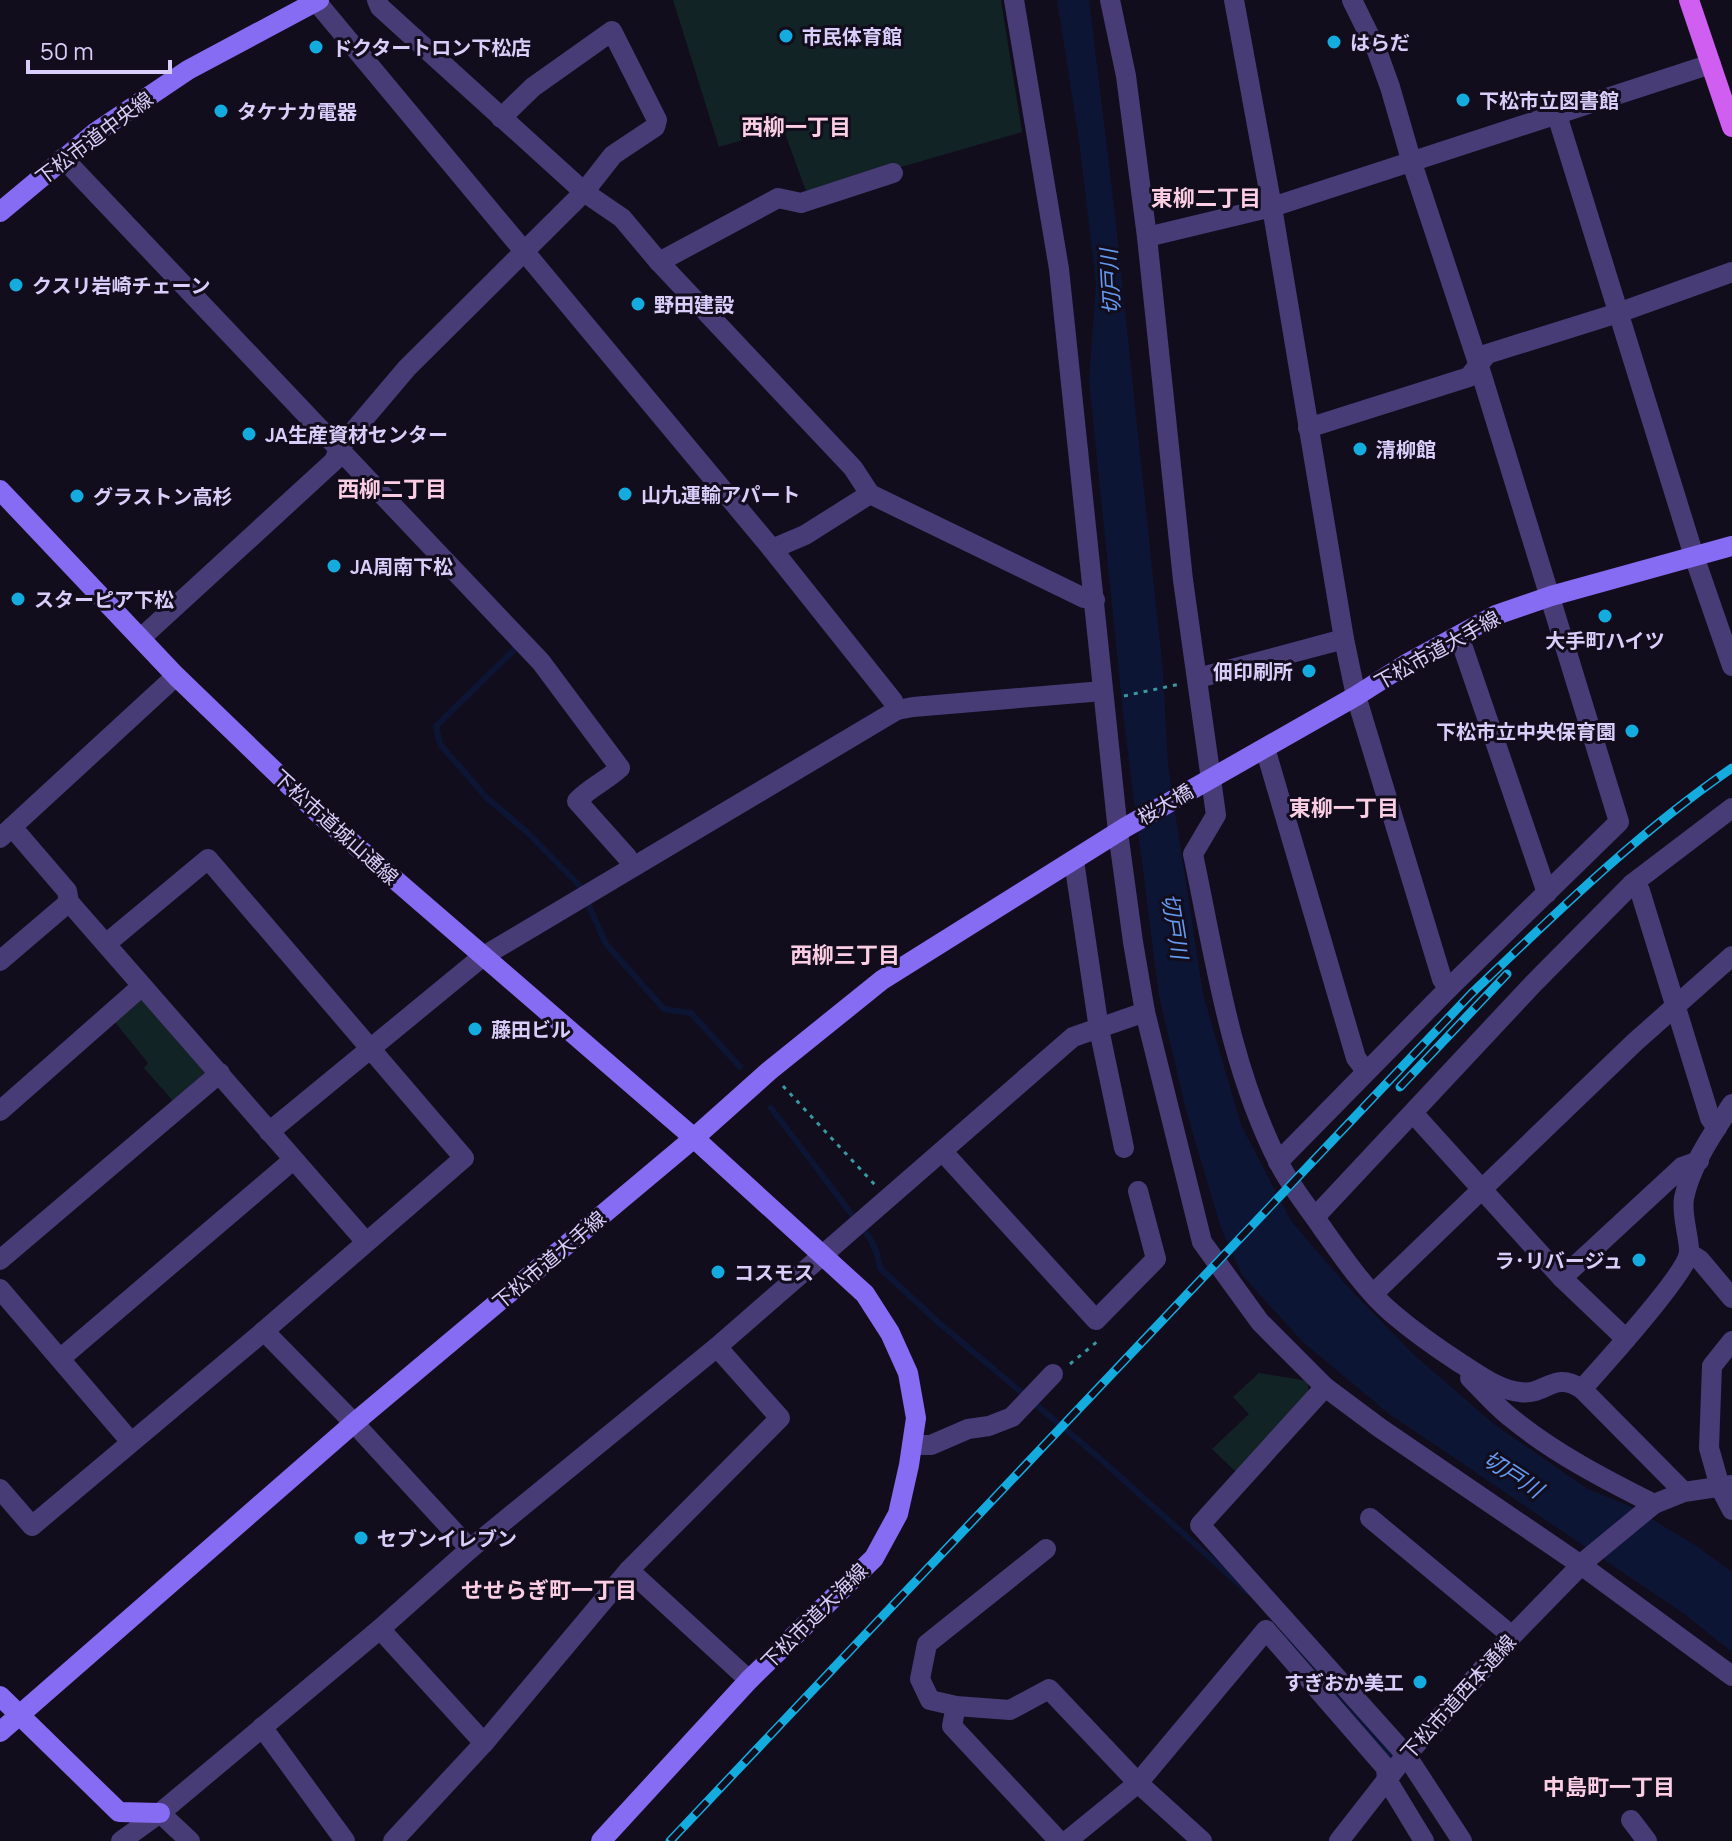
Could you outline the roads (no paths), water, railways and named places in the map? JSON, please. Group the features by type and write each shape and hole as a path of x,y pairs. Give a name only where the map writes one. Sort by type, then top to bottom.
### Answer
{"main road":[{"path":"1689,0 1732,127"},
{"path":"1711,64 1732,108"}],"street":[{"path":"316,0 522,252 772,549 897,710"},
{"name":"下松市道中央線","path":"0,212 96,132 188,70 316,0"},
{"path":"377,0 380,7 584,192 622,218 659,262 853,468 870,494 1084,598 1095,600"},
{"path":"1014,0 1059,269 1095,600 1113,693 1133,942 1145,1012 1202,1242 1260,1322 1325,1387 1380,1428 1583,1562 1732,1676"},
{"path":"1110,0 1126,76 1147,237 1194,680 1216,815 1193,854 1227,1017 1250,1094 1278,1162 1339,1252 1390,1312 1458,1362 1501,1387 1522,1393 1558,1381 1570,1381 1582,1389 1684,1492"},
{"path":"1234,0 1356,696 1442,979 1449,988"},
{"path":"1278,1162 1449,988 1619,822 1478,363 1377,51 1352,0"},
{"path":"141,638 334,461 340,447 407,368 584,192 613,155 655,127 657,120 612,31 533,87 501,118"},
{"path":"1147,237 1272,207 1711,64"},
{"path":"1557,115 1694,556 1732,666"},
{"path":"63,158 541,662 620,768 606,781 587,789 577,801 627,857 632,867"},
{"path":"659,262 778,198 801,203 893,173"},
{"path":"1308,428 1469,377 1487,354 1618,313 1732,272"},
{"name":"下松市道城山通線","path":"0,490 176,676 319,814 694,1138"},
{"path":"772,549 805,535 870,494"},
{"name":"下松市道大手線","path":"1208,779 1496,615 1551,596 1732,546"},
{"path":"1459,636 1547,893"},
{"path":"1194,680 1344,639"},
{"path":"176,676 6,833 67,891 69,902 366,1242"},
{"path":"269,1132 482,957 897,710 1113,693"},
{"path":"1265,748 1356,1058 1366,1071"},
{"name":"桜大橋","path":"1122,829 1208,779"},
{"path":"1315,1217 1632,884 1732,808"},
{"name":"下松市道大手線","path":"0,1732 354,1423 694,1138 769,1071 882,980 1122,829"},
{"path":"0,1489 32,1526 464,1158 208,859 107,943"},
{"path":"1074,861 1099,1029 1124,1148"},
{"path":"1632,884 1640,891 1710,1118 1717,1128"},
{"path":"0,961 69,902"},
{"path":"1374,1293 1676,1004 1732,956"},
{"path":"0,1111 142,986"},
{"path":"122,1841 160,1813 380,1629 470,1549 717,1347 1073,1037 1145,1012"},
{"path":"0,1260 220,1073"},
{"path":"1582,1389 1682,1268 1689,1253 1684,1229 1684,1198 1699,1161 1732,1104"},
{"path":"1413,1113 1562,1278 1626,1339"},
{"name":"下松市道大海線","path":"601,1841 749,1680 874,1558 898,1514 916,1418 908,1373 890,1333 865,1294 694,1138"},
{"path":"943,1152 1096,1320 1156,1259 1138,1191"},
{"path":"61,1358 293,1160"},
{"path":"1562,1278 1682,1167 1699,1161"},
{"path":"1689,1253 1700,1260 1732,1298"},
{"path":"0,1289 131,1442"},
{"path":"264,1331 470,1549"},
{"path":"1732,1341 1712,1366 1709,1448 1726,1486 1732,1510"},
{"path":"393,1841 484,1743 629,1570 780,1418 717,1347"},
{"path":"1458,1362 1508,1416 1544,1443 1648,1507 1684,1492 1726,1486"},
{"path":"912,1445 931,1445 968,1429 989,1426 1012,1417 1053,1374"},
{"path":"1325,1387 1200,1525 1462,1841"},
{"name":"下松市道西本通線","path":"1339,1841 1397,1766 1512,1636 1583,1562 1648,1507"},
{"path":"1370,1518 1512,1636"},
{"path":"1046,1549 927,1644 920,1679 930,1700 956,1706 1010,1710 1049,1689 1138,1783 1202,1841"},
{"path":"629,1570 749,1680"},
{"path":"380,1629 484,1743"},
{"path":"1067,1841 1138,1783 1266,1630 1386,1768 1397,1766"},
{"path":"0,1696 119,1812 160,1813 190,1841"},
{"path":"956,1706 952,1726 1059,1841"},
{"path":"262,1727 345,1841"},
{"path":"1397,1766 1424,1841"},
{"path":"1631,1820 1647,1841"}],"water":[{"name":"切戸川","path":"1057,0 1089,0 1163,672 1168,766 1203,994 1241,1125 1291,1221 1348,1287 1413,1354 1495,1425 1588,1489 1630,1506 1695,1545 1732,1572 1732,1652 1683,1613 1388,1413 1303,1342 1242,1275 1221,1228 1187,1114 1159,996 1124,722 1089,381 1096,284 1079,140"}],"waterway":[{"path":"517,647 436,726 440,744 487,798 526,831 580,886 606,944 664,1009 691,1013 740,1067"},
{"path":"771,1108 869,1237 880,1268 1248,1592"},
{"path":"1284,1634 1395,1761"}],"railway":[{"path":"670,1841 1471,994 1629,848 1732,768"},
{"path":"1400,1087 1507,974"}],"place":[{"name":"市民体育館","path":"786,36"},
{"name":"はらだ","path":"1334,42"},
{"name":"ドクタートロン下松店","path":"316,47"},
{"name":"下松市立図書館","path":"1463,100"},
{"name":"タケナカ電器","path":"221,111"},
{"name":"クスリ岩崎チェーン","path":"16,285"},
{"name":"野田建設","path":"638,304"},
{"name":"JA生産資材センター","path":"249,434"},
{"name":"清柳館","path":"1360,449"},
{"name":"山九運輸アパート","path":"625,494"},
{"name":"グラストン高杉","path":"77,496"},
{"name":"JA周南下松","path":"334,566"},
{"name":"スターピア下松","path":"18,599"},
{"name":"大手町ハイツ","path":"1605,616"},
{"name":"佃印刷所","path":"1309,671"},
{"name":"下松市立中央保育園","path":"1632,731"},
{"name":"藤田ビル","path":"475,1029"},
{"name":"ラ･リバージュ","path":"1639,1260"},
{"name":"コスモス","path":"718,1272"},
{"name":"セブンイレブン","path":"361,1538"},
{"name":"すぎおか美工","path":"1420,1682"}],"district":[{"name":"西柳一丁目","path":"796,127"},
{"name":"東柳二丁目","path":"1206,198"},
{"name":"西柳二丁目","path":"392,489"},
{"name":"東柳一丁目","path":"1344,808"},
{"name":"西柳三丁目","path":"845,955"},
{"name":"せせらぎ町一丁目","path":"549,1590"},
{"name":"中島町一丁目","path":"1609,1787"}]}
